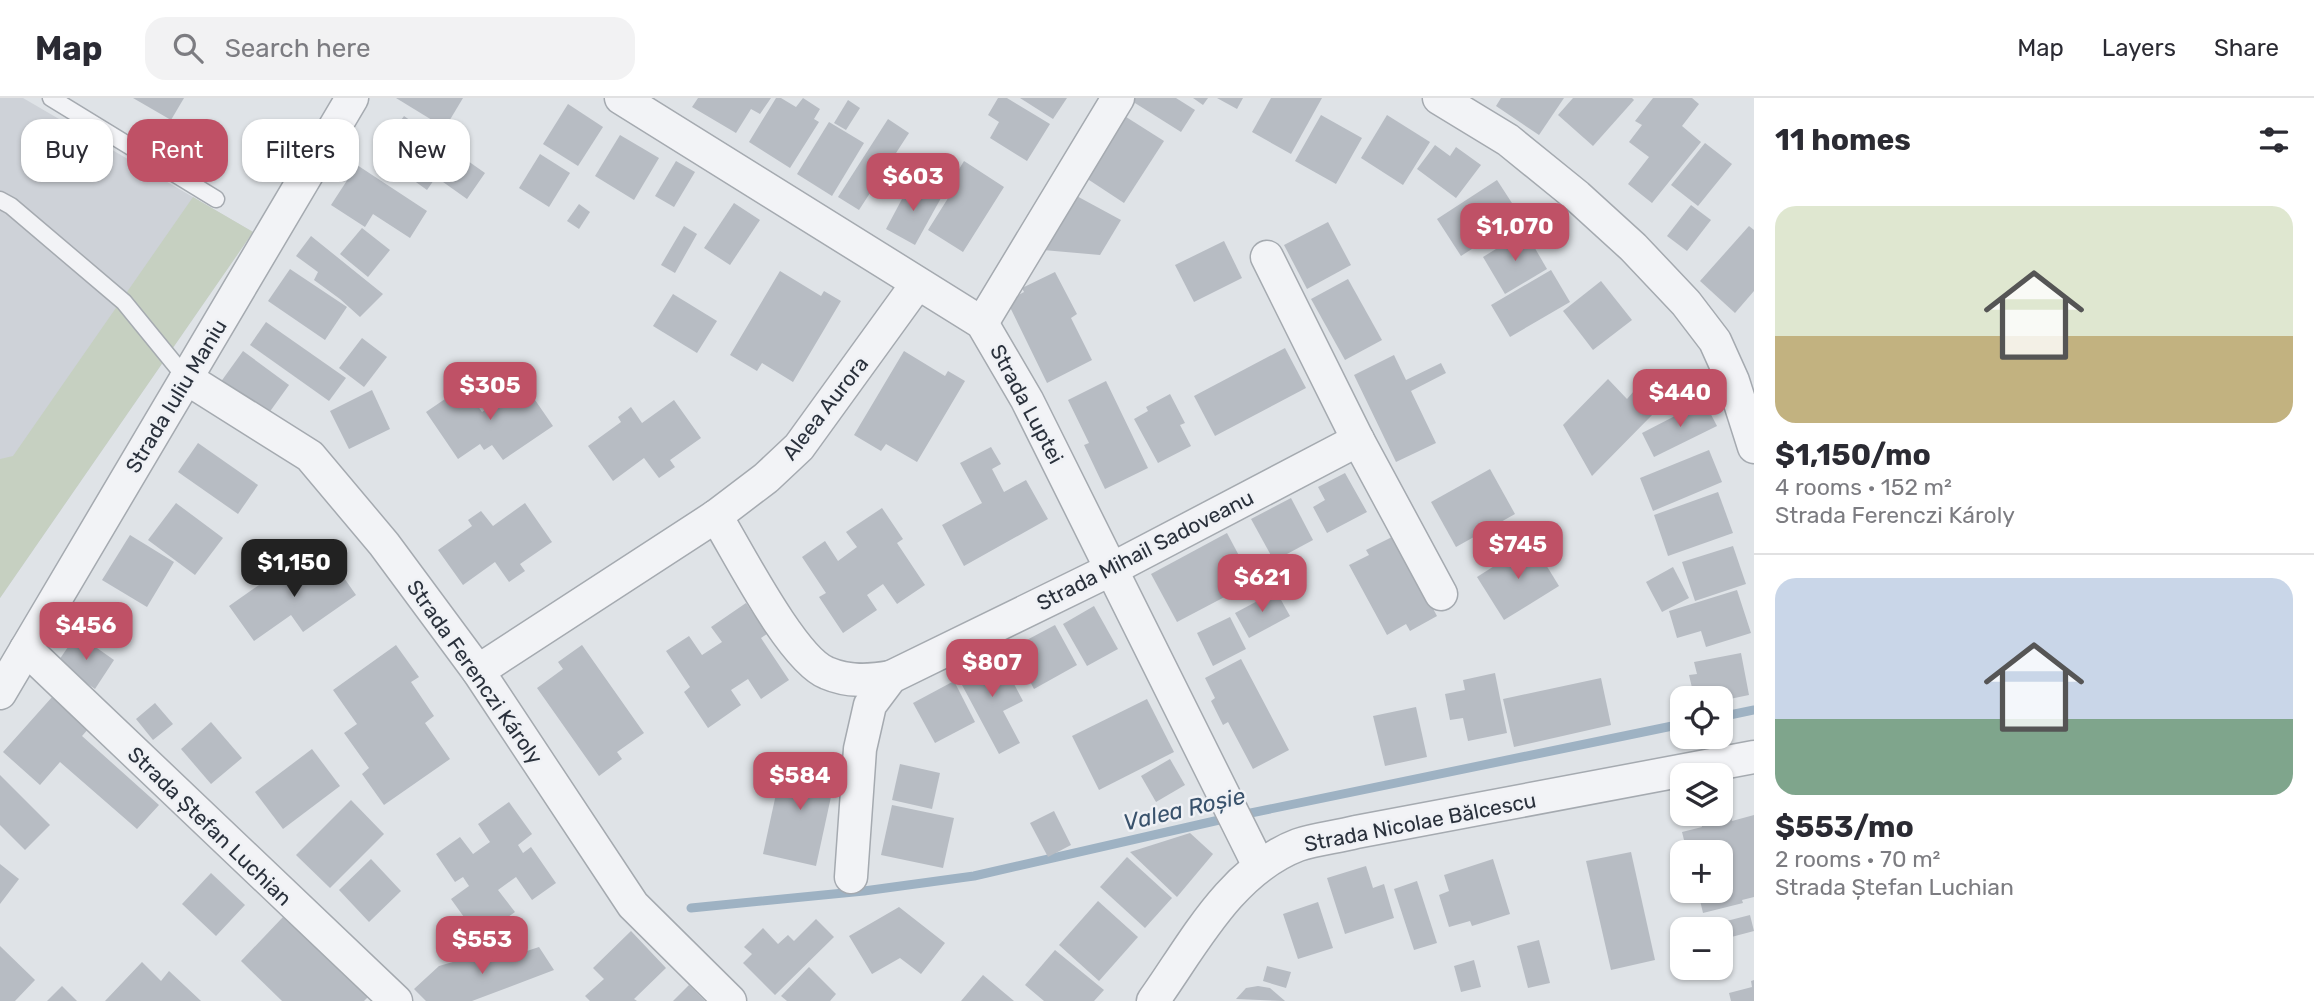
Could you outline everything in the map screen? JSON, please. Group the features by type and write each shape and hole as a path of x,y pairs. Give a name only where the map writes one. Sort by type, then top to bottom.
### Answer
{"street":[{"name":"Strada Luptei","path":"621,98 982,323 1027,400 1259,866"},
{"path":"982,323 1118,98"},
{"path":"1439,98 1508,140 1577,196 1633,247 1686,303 1715,341 1734,381 1754,447"},
{"name":"Strada Iuliu Maniu","path":"0,693 186,378 339,103"},
{"path":"1267,257 1358,440 1441,594"},
{"name":"Aleea Aurora","path":"478,671 716,516 766,478 799,447 916,284"},
{"name":"Strada Ferenczi Károly","path":"186,378 310,456 384,544 478,671 633,905 730,1001"},
{"name":"Strada Mihail Sadoveanu","path":"851,877 860,749 870,705 891,677 1110,570 1358,440"},
{"path":"716,516 801,654 825,673 853,681 891,677"},
{"name":"Strada Ștefan Luchian","path":"26,649 396,1001"},
{"name":"Strada Nicolae Bălcescu","path":"1153,1001 1224,901 1259,866 1298,845 1754,757"}],"lane":[{"path":"51,98 216,199"},
{"path":"0,200 11,206 124,302 186,378"}],"shaded area":[{"path":"0,98 23,98 59,119 21,119 21,182 113,182 113,150 127,159 127,182 167,182 253,232 0,598"}],"green space":[{"path":"193,197 253,232 0,598 0,459 13,456"}],"building":[{"path":"133,98 184,98 169,119"},
{"path":"396,98 463,98 450,119 430,119"},
{"path":"698,98 771,98 760,114 751,109 736,133 692,107"},
{"path":"776,98 796,107 803,98 820,109 814,119 819,122 790,168 749,142"},
{"path":"998,98 1007,98 1050,124 1027,161 990,138 999,122 988,115"},
{"path":"1020,98 1067,98 1053,119"},
{"path":"1127,98 1176,98 1195,110 1181,132"},
{"path":"1193,98 1208,98 1203,105"},
{"path":"1217,98 1243,98 1237,109"},
{"path":"1271,98 1322,98 1291,154 1252,132"},
{"path":"1501,98 1564,98 1539,135 1496,106"},
{"path":"1573,98 1634,100 1593,146 1558,115"},
{"path":"1653,98 1692,98 1699,104 1682,126 1701,142 1652,203 1628,184 1649,157 1629,142 1642,125 1635,121"},
{"path":"848,100 860,108 846,130 834,123"},
{"path":"568,104 603,127 578,166 543,144"},
{"path":"1123,115 1164,141 1124,203 1083,176"},
{"path":"1321,115 1362,138 1336,184 1295,161"},
{"path":"1387,115 1430,142 1403,185 1361,158"},
{"path":"888,119 909,133 859,210 838,197"},
{"path":"829,122 864,143 832,196 797,174"},
{"path":"620,135 659,158 634,200 595,176"},
{"path":"1705,143 1732,164 1698,206 1671,185"},
{"path":"1435,145 1450,156 1456,147 1481,165 1456,198 1417,169"},
{"path":"540,154 570,173 549,207 519,188"},
{"path":"676,161 695,172 674,207 655,196"},
{"path":"964,161 1004,187 963,252 928,230 950,195 945,192"},
{"path":"470,162 485,173 467,199 443,182 470,182"},
{"path":"359,166 373,176 373,182 383,182 427,211 410,238 373,214 365,227 331,205 346,182 359,182"},
{"path":"1497,180 1521,217 1461,256 1437,219"},
{"path":"416,182 433,182 427,190"},
{"path":"911,182 941,198 915,245 886,229"},
{"path":"1073,194 1121,220 1100,255 1043,250"},
{"path":"734,203 760,220 730,265 704,248"},
{"path":"579,204 590,212 579,229 567,221"},
{"path":"1691,205 1711,220 1687,251 1667,236"},
{"path":"1328,222 1351,265 1307,289 1284,245"},
{"path":"684,226 697,234 675,273 661,265"},
{"path":"1749,226 1754,230 1754,291 1735,313 1700,281"},
{"path":"362,228 390,250 368,277 340,254"},
{"path":"1525,231 1547,269 1505,294 1483,257"},
{"path":"311,236 383,294 360,317 314,280 318,272 296,256"},
{"path":"1224,241 1242,278 1194,302 1175,265"},
{"path":"290,269 347,307 325,340 268,301"},
{"path":"1551,270 1570,302 1510,337 1491,305"},
{"path":"780,271 821,296 824,291 841,301 793,382 762,363 757,371 730,355"},
{"path":"1055,272 1077,314 1071,318 1092,360 1047,383 1007,301 1024,292 1022,288"},
{"path":"1348,279 1382,340 1345,360 1311,299"},
{"path":"1601,281 1632,320 1593,350 1563,311"},
{"path":"673,294 717,321 697,353 653,326"},
{"path":"266,322 346,378 329,401 250,345"},
{"path":"362,338 387,357 364,387 339,368"},
{"path":"1285,348 1306,388 1215,436 1194,396"},
{"path":"243,351 289,385 266,417 220,383"},
{"path":"904,351 945,376 948,371 965,381 917,462 886,444 881,451 854,435"},
{"path":"1394,355 1406,380 1441,363 1446,373 1411,391 1436,443 1396,462 1354,375"},
{"path":"1608,379 1627,399 1634,391 1655,412 1592,476 1563,425"},
{"path":"1106,381 1148,468 1105,489 1084,445 1089,443 1068,400"},
{"path":"524,384 553,426 503,460 492,445 484,450 480,444 458,459 426,412 464,386 482,412"},
{"path":"372,390 390,429 349,449 330,411"},
{"path":"1170,394 1185,423 1180,425 1191,446 1158,463 1134,419 1148,411 1146,407"},
{"path":"674,400 701,438 670,460 675,467 659,478 644,458 613,481 588,446 621,422 618,417 631,407 642,423"},
{"path":"1704,401 1717,426 1654,457 1642,433"},
{"path":"198,443 258,485 238,514 178,472"},
{"path":"991,447 1001,464 992,469 1004,492 1026,480 1048,519 964,566 942,525 982,503 960,463"},
{"path":"1709,450 1722,482 1653,511 1640,478"},
{"path":"1490,469 1515,514 1456,547 1431,502"},
{"path":"1345,473 1367,512 1327,533 1313,507 1325,500 1318,487"},
{"path":"1718,492 1733,533 1668,556 1654,515"},
{"path":"1291,498 1313,540 1274,561 1251,519"},
{"path":"176,503 223,538 195,575 148,540"},
{"path":"525,503 552,542 520,564 525,571 509,582 495,562 463,585 438,550 472,526 468,520 481,511 493,526"},
{"path":"882,508 903,539 897,543 925,585 897,604 883,584 867,595 877,610 843,633 819,597 826,593 802,557 825,541 838,561 857,547 846,532"},
{"path":"1227,533 1253,582 1177,622 1151,574"},
{"path":"130,535 174,562 147,607 102,580"},
{"path":"1394,536 1437,616 1410,631 1406,624 1387,635 1349,565 1369,555 1366,550"},
{"path":"1532,542 1559,586 1504,620 1477,577"},
{"path":"1733,546 1746,584 1695,601 1682,562"},
{"path":"328,555 356,595 303,632 291,615 254,641 229,606 279,571 288,584"},
{"path":"1673,567 1689,598 1662,612 1646,582"},
{"path":"1737,590 1751,633 1706,647 1701,631 1677,638 1669,611"},
{"path":"1276,591 1290,616 1249,638 1235,613"},
{"path":"746,603 767,634 761,638 789,680 761,699 748,679 731,690 741,705 708,728 684,692 690,687 666,651 689,636 702,655 722,642 711,627"},
{"path":"1094,606 1118,649 1087,666 1063,624"},
{"path":"1230,617 1246,649 1213,666 1197,633"},
{"path":"1055,625 1077,665 1034,689 1012,648"},
{"path":"77,634 114,660 95,689 57,663"},
{"path":"396,645 419,677 411,682 434,716 425,723 450,759 384,805 362,774 369,768 344,733 357,724 333,690"},
{"path":"582,645 644,733 617,752 622,759 599,776 537,688 563,669 558,662"},
{"path":"1741,653 1749,695 1733,698 1733,686 1692,686 1689,675 1697,674 1694,662"},
{"path":"998,654 1023,701 1003,711 1020,743 999,754 955,672 975,661 977,665"},
{"path":"1241,659 1289,750 1253,769 1228,722 1223,725 1211,701 1215,698 1205,678"},
{"path":"1495,673 1507,733 1468,741 1463,718 1450,720 1445,694 1465,690 1463,680"},
{"path":"1601,678 1611,725 1514,747 1503,699"},
{"path":"954,681 975,722 935,743 913,703"},
{"path":"53,696 89,728 82,736 159,805 137,829 60,762 40,785 3,752"},
{"path":"1147,699 1174,752 1099,790 1072,736"},
{"path":"155,703 173,724 153,740 136,719"},
{"path":"1416,707 1427,757 1385,766 1373,716"},
{"path":"211,722 242,758 211,784 181,749"},
{"path":"312,749 340,786 283,829 255,792"},
{"path":"784,757 837,769 816,866 763,854"},
{"path":"1170,759 1185,785 1156,802 1141,776"},
{"path":"900,764 940,773 932,809 892,800"},
{"path":"0,775 50,825 25,850 0,825"},
{"path":"351,800 384,834 330,888 296,855"},
{"path":"509,802 532,834 518,845 523,853 531,847 556,883 532,900 516,877 498,890 515,912 479,938 451,899 469,886 463,877 455,882 436,854 460,837 473,854 490,842 478,824"},
{"path":"892,805 954,818 943,868 881,855"},
{"path":"1054,811 1071,845 1048,857 1030,823"},
{"path":"1754,815 1754,897 1742,900 1743,903 1703,913 1701,903 1733,903 1733,840 1684,840 1682,832 1702,827 1733,826 1733,821"},
{"path":"1190,833 1213,854 1177,897 1130,852"},
{"path":"1631,852 1655,960 1611,970 1586,861"},
{"path":"1127,857 1172,898 1145,928 1100,887"},
{"path":"371,859 401,891 369,922 339,890"},
{"path":"1493,859 1510,914 1472,926 1470,921 1449,927 1439,895 1449,891 1444,875"},
{"path":"0,864 19,879 0,904"},
{"path":"1366,866 1373,888 1384,884 1394,918 1345,934 1327,878"},
{"path":"211,873 245,905 216,936 182,904"},
{"path":"1417,881 1437,943 1414,950 1394,889"},
{"path":"1098,901 1138,937 1099,981 1059,945"},
{"path":"1318,902 1333,948 1298,959 1283,914"},
{"path":"899,907 945,943 921,974 900,958 872,974 849,936"},
{"path":"1750,915 1754,931 1733,937 1733,919"},
{"path":"283,917 368,997 364,1001 282,1001 241,961"},
{"path":"816,919 834,937 775,995 743,963 752,954 744,947 763,928 778,944 788,935 794,941"},
{"path":"631,931 666,968 634,999 637,1001 590,1001 585,996 604,979 593,968"},
{"path":"1539,940 1550,983 1528,988 1517,946"},
{"path":"0,946 35,980 15,1001 0,1001"},
{"path":"539,947 554,970 472,1001 426,1001 414,989 439,966 498,949 506,958"},
{"path":"1055,950 1104,990 1094,1001 1044,1001 1025,985"},
{"path":"1474,960 1481,987 1461,992 1454,966"},
{"path":"142,962 161,981 169,971 201,1001 105,1001"},
{"path":"1267,966 1291,972 1286,988 1263,981"},
{"path":"809,967 836,994 830,1001 787,1001 781,996"},
{"path":"983,975 1014,1001 961,1001"},
{"path":"1754,980 1754,1001 1731,1001 1729,993 1752,987 1751,981"},
{"path":"689,985 705,1001 673,1001"},
{"path":"62,986 77,1001 47,1001"},
{"path":"1246,988 1270,988 1285,1001 1236,999"}],"waterway":[{"name":"Valea Roșie","path":"1733,714 1754,710"},
{"name":"Valea Roșie","path":"1241,815 1670,726"},
{"name":"Valea Roșie","path":"691,908 864,891 974,876 1228,818"}]}
